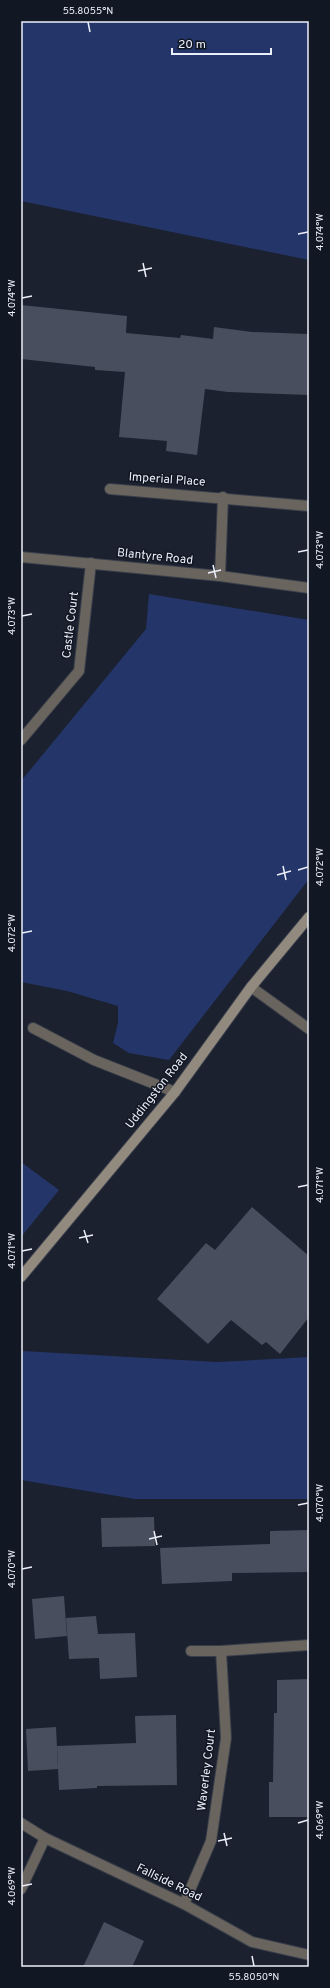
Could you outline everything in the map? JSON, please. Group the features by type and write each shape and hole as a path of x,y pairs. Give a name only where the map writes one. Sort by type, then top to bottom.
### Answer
{"main road":[{"name":"Uddingston Road","path":"21,1277 175,1092 251,987 309,917"}],"street":[{"name":"Imperial Place","path":"110,488 223,497 309,506"},
{"path":"220,576 223,497"},
{"name":"Blantyre Road","path":"21,557 220,576 309,588"},
{"name":"Castle Court","path":"21,740 78,671 91,563"},
{"path":"251,987 309,1029"},
{"path":"33,1028 94,1060 175,1092"},
{"path":"191,1651 221,1651 309,1645"},
{"name":"Waverley Court","path":"184,1904 211,1841 225,1746 226,1738 221,1651"},
{"name":"Fallside Road","path":"21,1823 45,1838 184,1904 252,1942 309,1955"},
{"path":"21,1889 45,1838"}],"shaded area":[{"path":"21,21 309,21 309,260 21,201"},
{"path":"149,594 309,620 309,879 169,1060 129,1053 113,1043 118,1023 118,1006 67,991 21,982 21,781 146,629"},
{"path":"21,1162 59,1190 21,1237"},
{"path":"23,1351 217,1362 309,1357 309,1499 135,1499 21,1480 21,1355"}],"building":[{"path":"21,305 127,316 126,333 180,338 181,335 213,339 214,327 252,332 309,334 309,395 228,392 205,389 197,455 166,451 167,441 119,437 125,372 95,370 95,367 21,359"},
{"path":"252,1207 309,1256 309,1317 280,1354 266,1342 262,1345 231,1320 208,1344 157,1299 206,1243 215,1250"},
{"path":"154,1517 155,1546 102,1547 101,1518"},
{"path":"309,1530 309,1572 232,1573 232,1581 162,1584 160,1548 270,1544 270,1531"},
{"path":"64,1596 67,1636 35,1639 32,1599"},
{"path":"96,1616 98,1634 135,1633 137,1677 100,1679 99,1658 69,1659 66,1618"},
{"path":"309,1679 309,1817 269,1817 269,1782 273,1782 274,1713 277,1713 277,1680"},
{"path":"176,1715 177,1785 97,1786 97,1788 59,1790 57,1746 136,1743 135,1716"},
{"path":"56,1727 58,1769 28,1771 26,1729"},
{"path":"104,1922 144,1941 132,1967 83,1967"}]}
